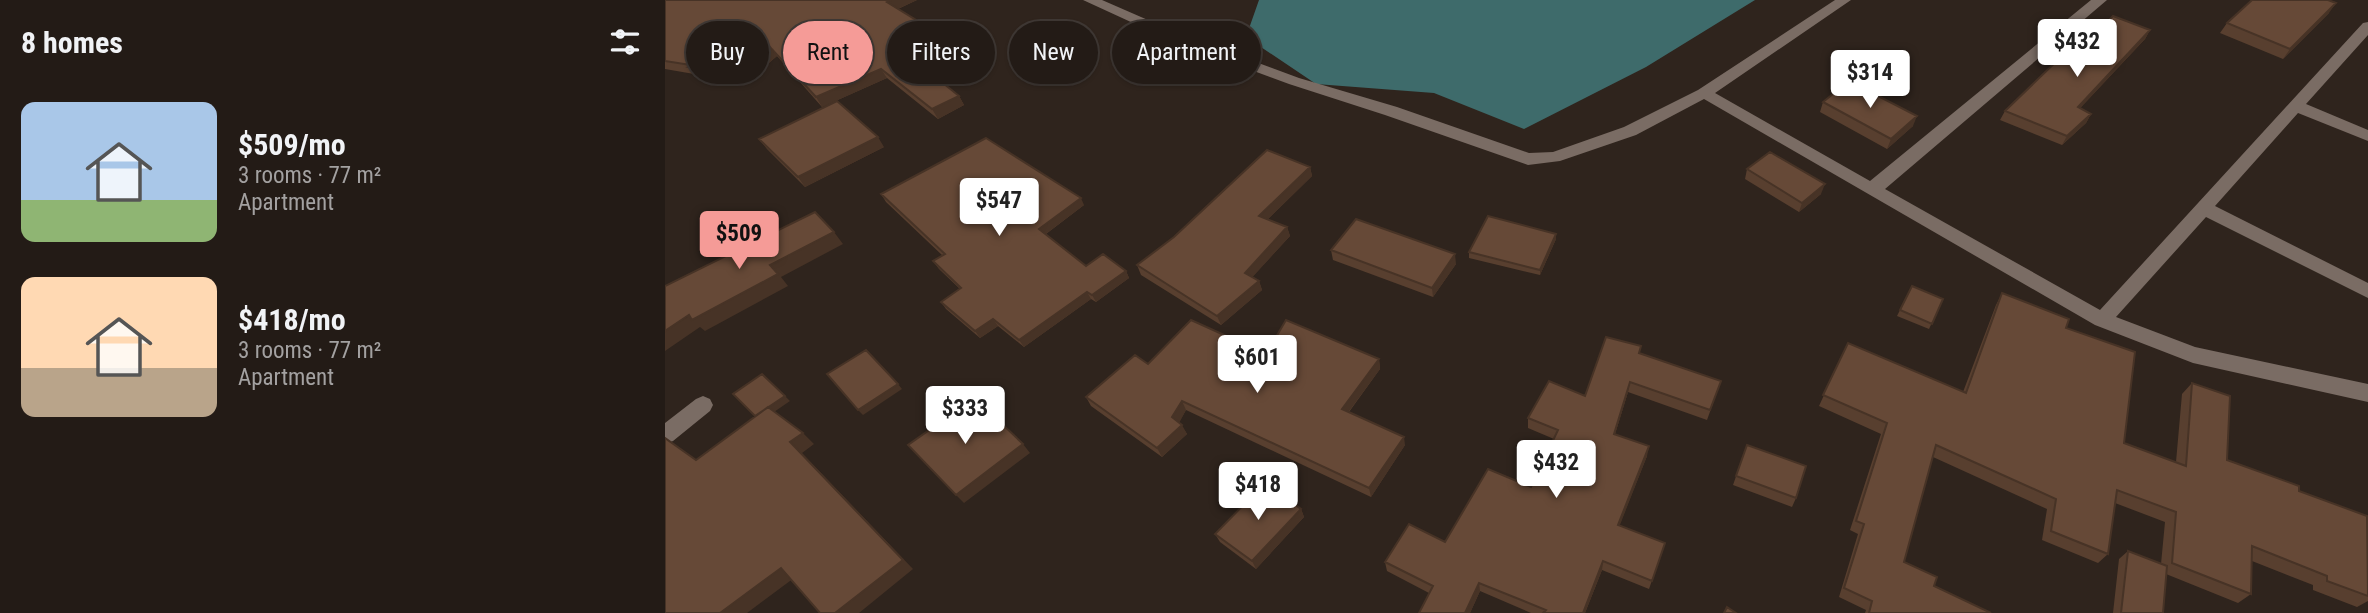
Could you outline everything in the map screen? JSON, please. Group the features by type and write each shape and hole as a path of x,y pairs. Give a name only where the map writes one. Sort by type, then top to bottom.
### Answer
{"street":[{"path":"1090,0 1175,37 1294,81 1528,159 1554,157 1630,131 1704,93 1844,0"},
{"path":"1704,93 1871,189 2100,0"},
{"path":"2100,0 1873,190 2102,320 2193,355 2368,393"},
{"path":"2102,320 2368,26"},
{"path":"2296,106 2368,136"},
{"path":"2203,208 2368,291"},
{"path":"665,435 703,405"}],"water":[{"path":"1259,0 1755,0 1646,67 1524,129 1434,93 1316,84 1261,47 1261,21 1252,21"}],"building":[{"path":"665,0 891,0 887,2 918,21 887,21 887,74 881,69 873,72 873,21 783,21 783,61 769,48 769,21 686,21 686,64 665,61"},
{"path":"2252,0 2328,0 2336,3 2290,49 2227,23"},
{"path":"2113,16 2150,30 2078,107 2091,114 2067,136 2005,111 2063,55 2072,59"},
{"path":"1849,81 1917,116 1891,139 1823,102"},
{"path":"804,84 846,84 816,97"},
{"path":"900,84 944,84 959,96 932,109"},
{"path":"837,101 878,137 798,177 759,139"},
{"path":"986,138 1081,198 1039,229 1086,266 1103,254 1126,271 1092,295 1087,292 1019,340 993,319 975,331 941,302 961,288 933,261 945,254 881,194"},
{"path":"1267,150 1310,167 1259,216 1287,227 1245,273 1259,281 1217,316 1137,265 1174,237"},
{"path":"1770,152 1825,184 1802,203 1747,169"},
{"path":"815,212 834,232 770,265 778,274 692,320 689,315 665,331 665,286"},
{"path":"1488,216 1556,234 1540,270 1469,252"},
{"path":"1356,219 1455,254 1432,288 1331,250"},
{"path":"1912,286 1943,299 1932,324 1900,310"},
{"path":"2002,293 2069,319 2066,328 2135,352 2124,443 2186,466 2192,383 2230,396 2227,460 2299,486 2299,491 2367,516 2368,596 2327,581 2327,576 2252,546 2251,594 2172,563 2176,512 2117,490 2108,554 2051,531 2056,499 1936,445 1904,562 1937,577 1934,586 1991,613 1869,613 1872,601 1844,588 1864,524 1856,521 1887,423 1823,395 1848,343 1966,393"},
{"path":"1191,320 1266,354 1286,320 1379,359 1342,409 1404,437 1369,488 1182,401 1172,417 1182,425 1157,448 1086,397 1135,355 1148,364"},
{"path":"1606,337 1641,346 1639,353 1721,381 1710,410 1630,382 1614,434 1649,446 1618,525 1665,543 1652,581 1603,561 1583,613 1543,613 1546,610 1479,583 1465,613 1419,613 1433,586 1385,562 1409,524 1445,542 1488,469 1531,487 1558,430 1528,418 1549,381 1585,396"},
{"path":"866,350 898,384 858,410 827,374"},
{"path":"762,374 785,396 755,416 733,394"},
{"path":"975,398 1023,444 956,495 908,445"},
{"path":"768,407 803,433 790,442 903,560 835,613 820,613 781,568 720,613 665,613 665,438 696,460"},
{"path":"1747,445 1806,466 1796,498 1736,476"},
{"path":"1265,483 1301,509 1252,561 1215,534"},
{"path":"2128,551 2167,566 2163,613 2121,613"},
{"path":"1727,607 1736,613 1724,613"}]}
